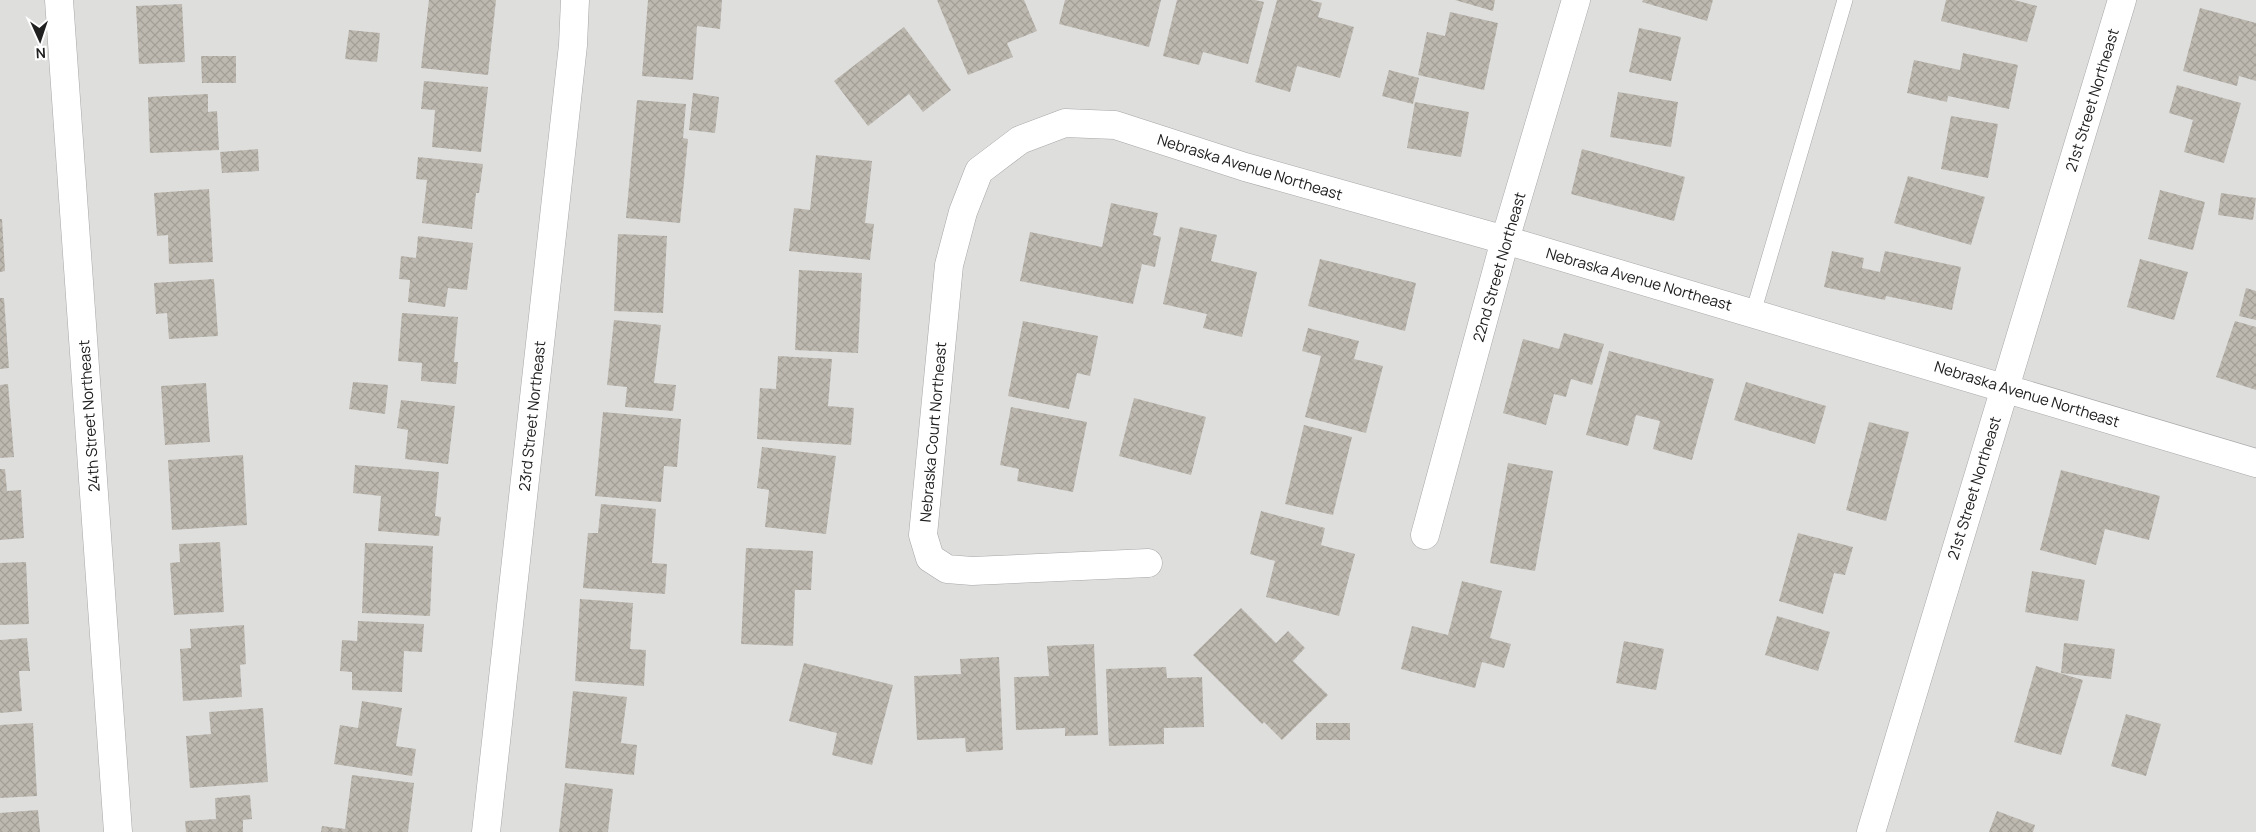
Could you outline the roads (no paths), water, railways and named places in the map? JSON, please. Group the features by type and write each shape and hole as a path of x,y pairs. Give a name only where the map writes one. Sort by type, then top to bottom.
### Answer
{"street":[{"name":"24th Street Northeast","path":"59,0 118,832"},
{"name":"23rd Street Northeast","path":"486,832 572,55 575,0"},
{"name":"22nd Street Northeast","path":"1425,535 1505,240 1576,0"},
{"name":"21st Street Northeast","path":"1871,832 2122,0"},
{"name":"Nebraska Avenue Northeast","path":"1020,140 1065,123 1114,125 1245,167 1505,240 2256,463"},
{"name":"Nebraska Court Northeast","path":"1020,140 979,171 963,212 949,265 923,535 930,558 947,569 972,571 1148,563"}],"lane":[{"path":"1753,313 1845,0"}]}
